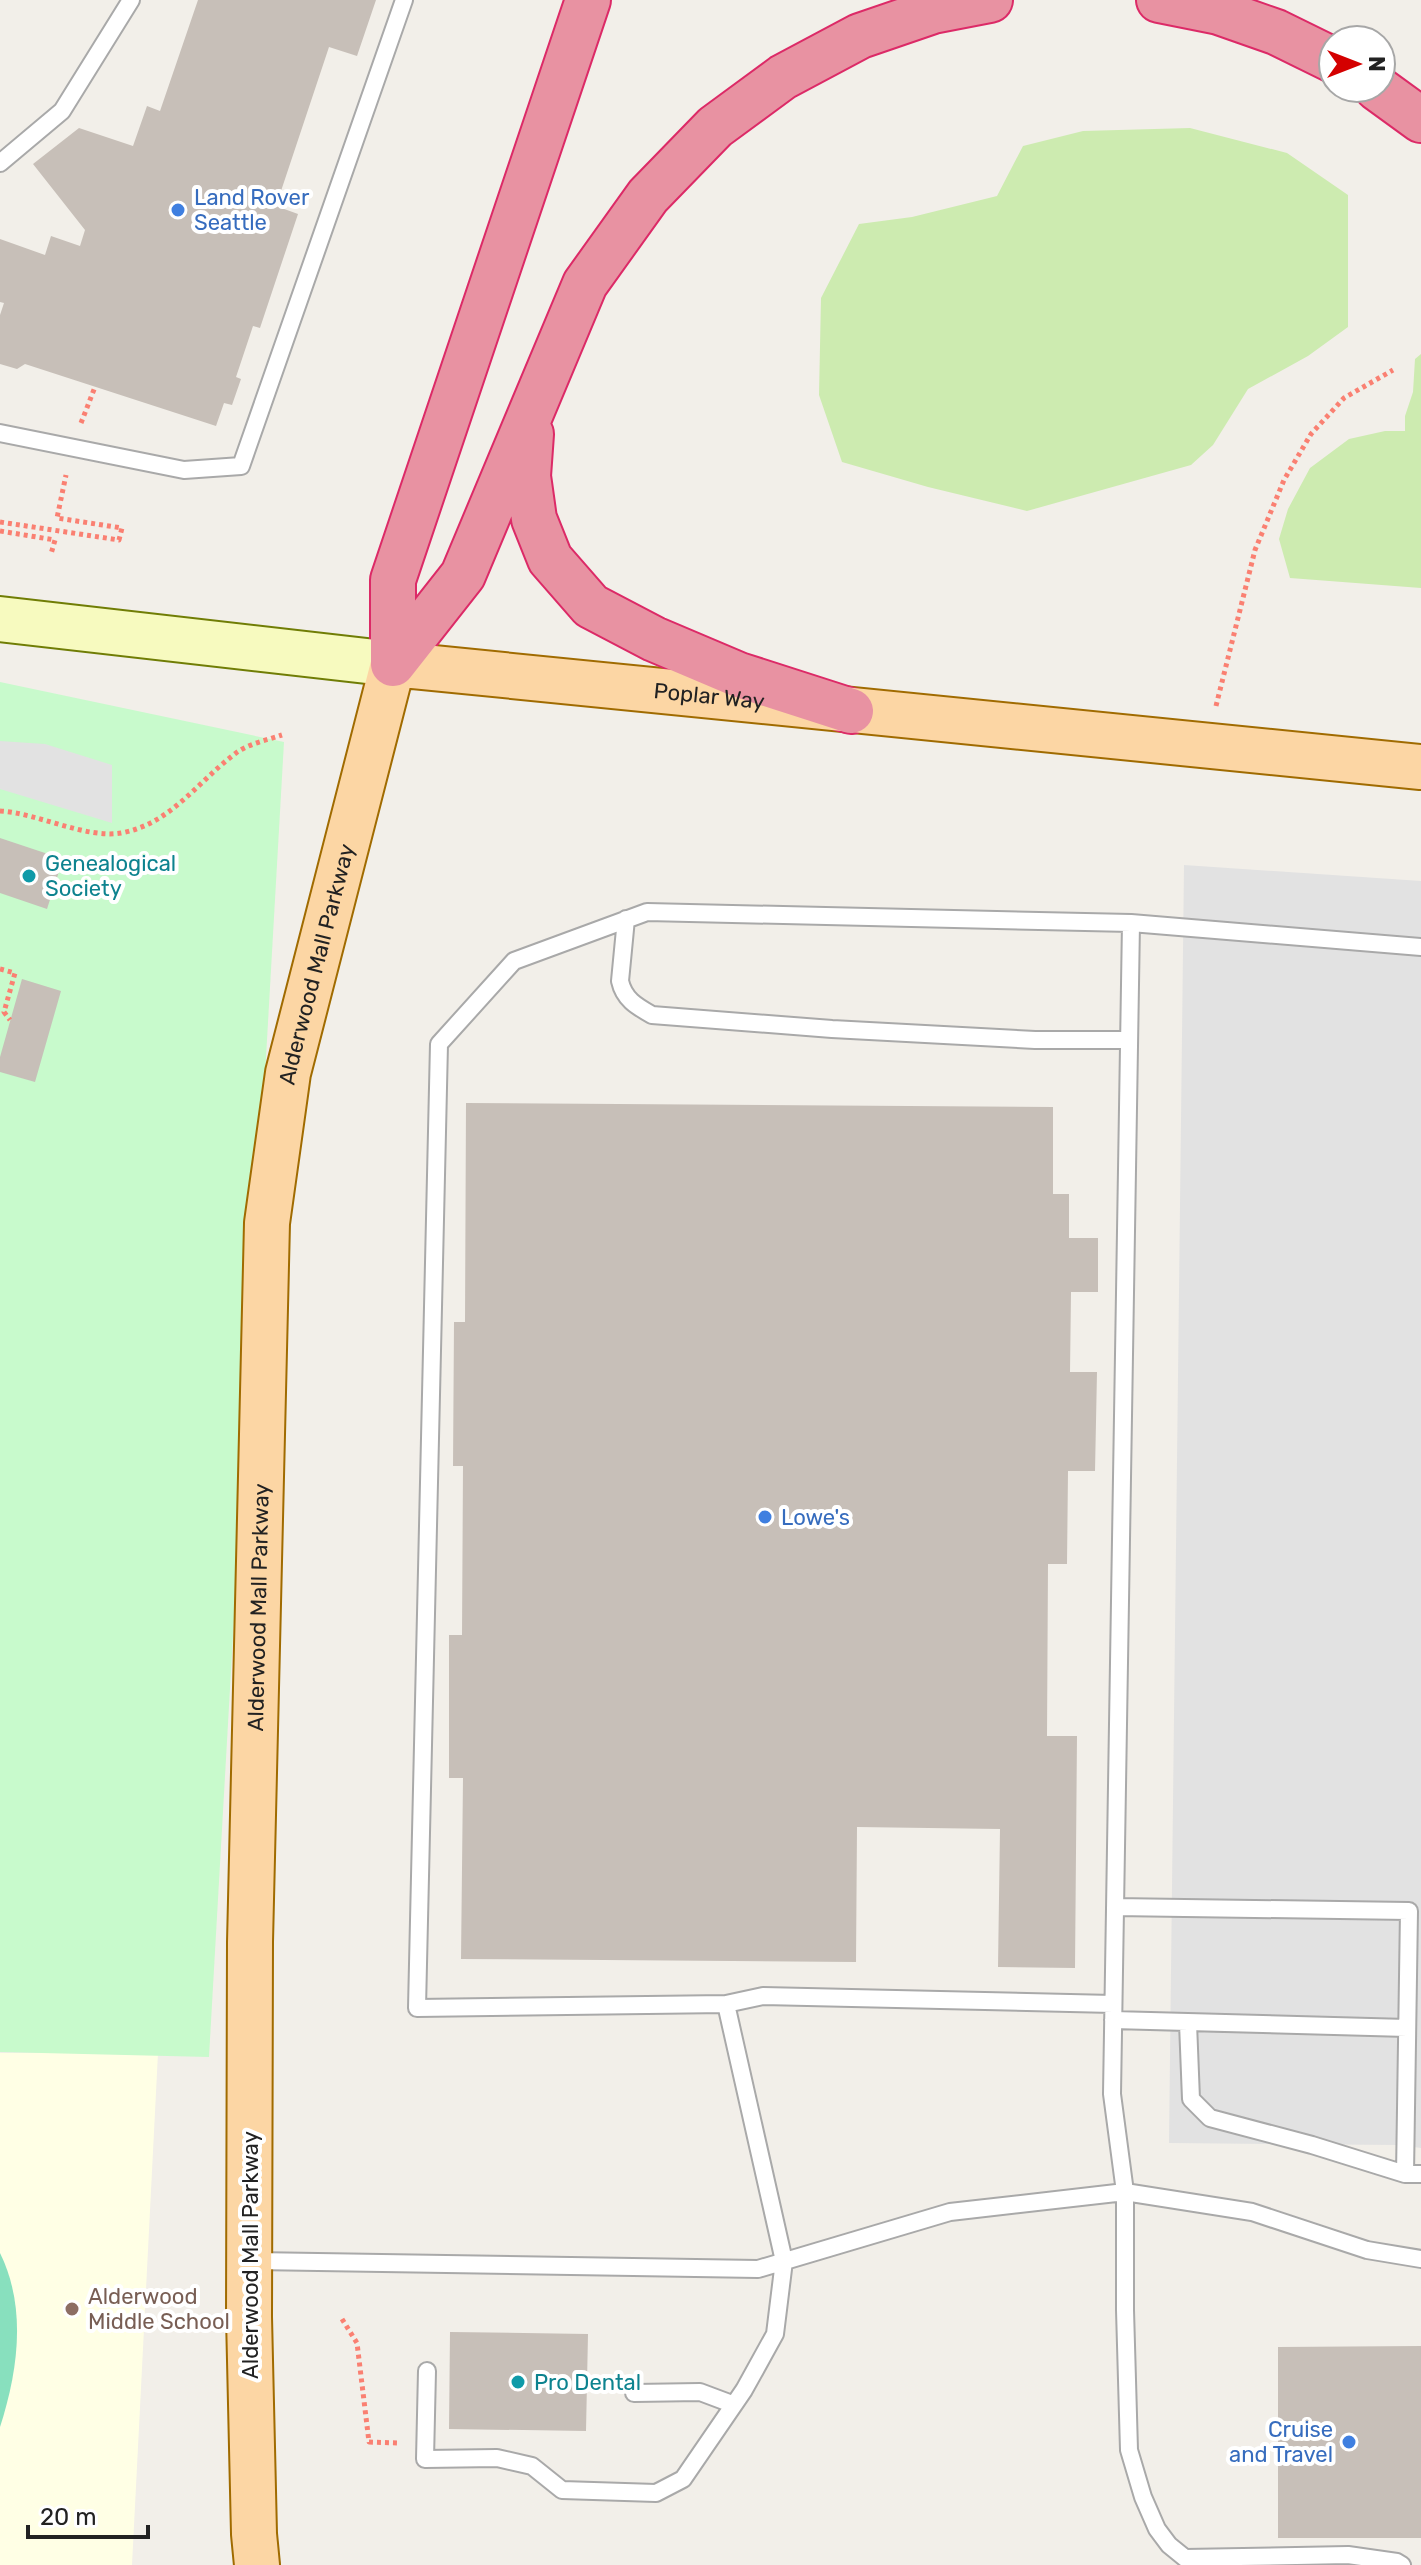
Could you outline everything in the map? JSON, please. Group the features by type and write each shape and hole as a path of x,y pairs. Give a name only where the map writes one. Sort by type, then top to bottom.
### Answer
{"highway":[{"path":"393,664 393,580 588,0"},
{"path":"393,664 463,575 585,284 648,196 715,127 783,77 860,36 933,11 990,0"},
{"path":"1159,0 1219,12 1276,32 1317,52"},
{"path":"1397,103 1421,120"},
{"path":"532,412 528,476 534,519 550,559 591,606 654,639 739,675 851,711"}],"main road":[{"name":"Poplar Way","path":"0,619 393,664 1417,765"},
{"name":"Alderwood Mall Parkway","path":"257,2565 249,2261 251,1904 267,1223 288,1073 393,664"}],"lane":[{"path":"0,163 62,111 131,0"},
{"path":"0,433 184,470 241,466 404,0"},
{"path":"1407,2028 1188,2023 1113,2012 763,1996 726,2004 417,2008 439,1044 514,961 647,912 1131,923 1421,947"},
{"path":"626,919 620,981 622,991 633,1005 652,1015 1035,1040 1129,1040"},
{"path":"1131,923 1112,2094 1125,2192 1129,2450 1143,2497 1157,2529 1169,2545 1185,2558 1348,2555 1402,2565"},
{"path":"1115,1907 1415,1911 1414,1964 1407,2028 1413,2174 1210,2118 1191,2099 1188,2023"},
{"path":"427,2371 425,2459 497,2458 532,2466 562,2490 656,2493 683,2479 744,2390 775,2334 784,2261 726,2004"},
{"path":"249,2261 758,2269 950,2212 1125,2192 1252,2212 1367,2250 1421,2259"},
{"path":"634,2393 700,2392 732,2404"}],"path":[{"path":"1206,746 1255,550 1284,480 1311,434 1344,398 1393,370"},
{"path":"0,522 119,540 122,528 57,518 71,447 95,387"},
{"path":"0,531 55,540 51,554"},
{"path":"0,811 19,812 98,834 121,833 160,820 238,751 282,735"},
{"path":"0,969 15,973 4,1012 10,1020"},
{"path":"342,2319 357,2343 369,2442 407,2443 425,2437"}],"shaded area":[{"path":"0,741 45,744 112,765 112,823 0,789"},
{"path":"1184,865 1421,881 1421,2148 1399,2145 1169,2143"},
{"name":"Alderwood Middle School","path":"0,2053 158,2053 132,2565 0,2565"}],"green space":[{"path":"1190,128 1287,153 1348,195 1348,327 1308,356 1248,389 1213,445 1191,465 1027,511 842,462 819,395 821,298 859,224 912,217 997,196 1023,146 1083,131"},
{"path":"1421,354 1421,588 1290,578 1279,539 1288,509 1310,468 1349,439 1385,431 1405,431 1405,416 1413,392 1415,359"},
{"path":"0,682 284,742 209,2057 0,2052"},
{"path":"0,2253 14,2296 17,2340 11,2384 0,2427"}],"building":[{"name":"Land Rover Seattle","path":"198,0 376,0 357,56 329,47 276,206 298,214 260,328 253,326 236,377 241,379 232,405 224,403 216,426 25,364 17,369 0,364 0,315 4,303 0,302 0,239 45,255 51,236 80,246 85,230 33,164 79,128 133,146 147,106 160,111"},
{"name":"Genealogical Society","path":"0,838 63,859 47,909 0,893"},
{"path":"22,979 61,991 35,1082 0,1072 0,1057"},
{"name":"Lowe's","path":"466,1103 1053,1107 1053,1194 1069,1194 1069,1238 1098,1238 1098,1292 1071,1292 1070,1372 1097,1372 1095,1471 1068,1471 1067,1564 1048,1564 1047,1736 1077,1736 1075,1968 998,1967 1000,1829 857,1827 856,1962 461,1959 463,1778 449,1778 449,1635 462,1635 463,1466 453,1466 454,1322 465,1322"},
{"name":"Pro Dental","path":"450,2332 588,2334 586,2431 449,2429"},
{"name":"Cruise and Travel","path":"1421,2346 1421,2538 1278,2538 1278,2347"}],"place":[{"name":"Land Rover Seattle","path":"178,210"},
{"name":"Genealogical Society","path":"29,876"},
{"name":"Lowe's","path":"765,1517"},
{"name":"Alderwood Middle School","path":"72,2309"},
{"name":"Pro Dental","path":"518,2382"},
{"name":"Cruise and Travel","path":"1349,2442"}]}
